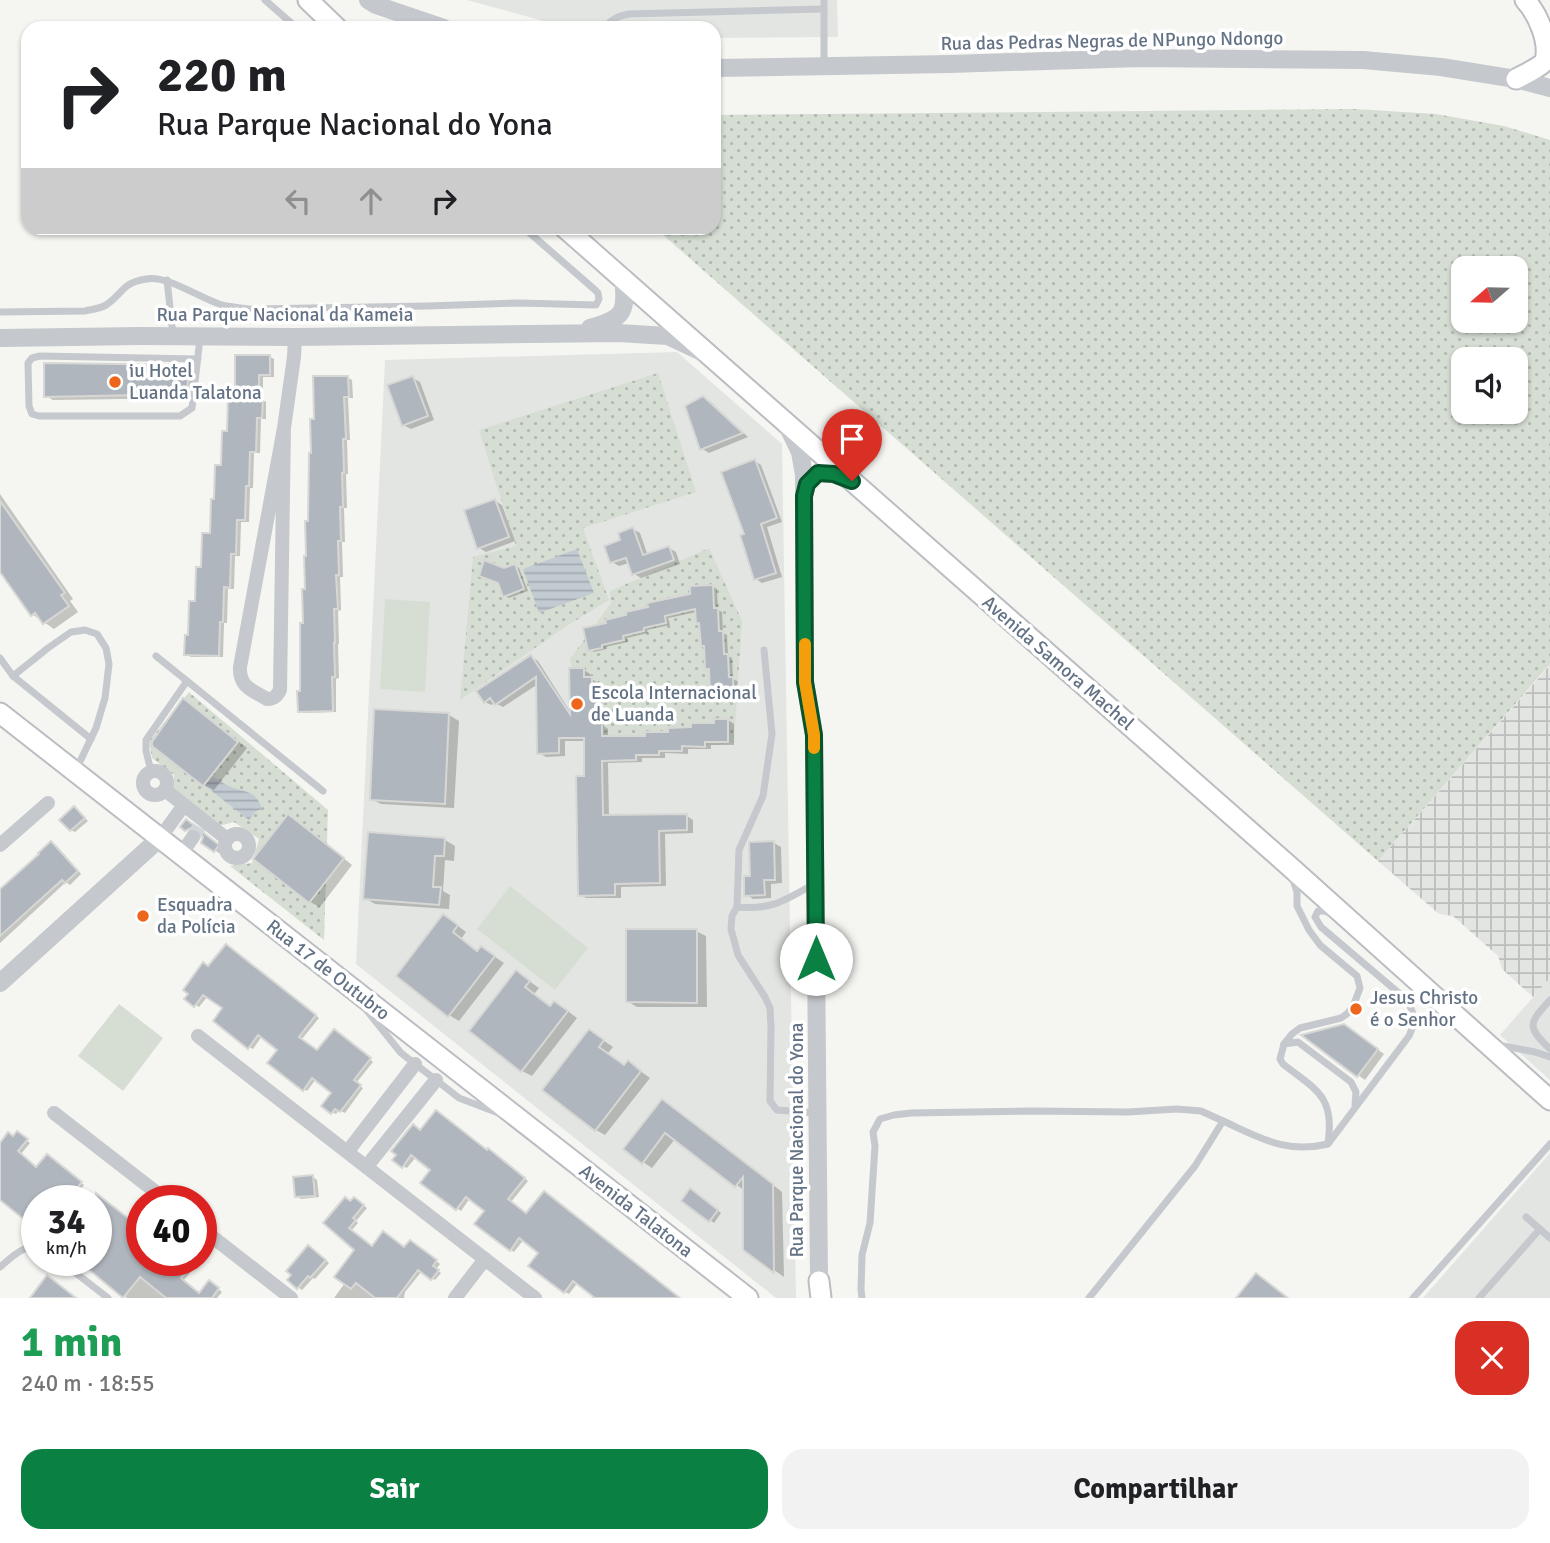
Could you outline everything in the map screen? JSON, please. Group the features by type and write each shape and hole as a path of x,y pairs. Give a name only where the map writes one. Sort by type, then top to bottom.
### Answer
{"main road":[{"path":"308,0 330,21"},
{"path":"1516,79 1545,63 1550,51 1549,35 1542,21 1525,0"},
{"name":"Avenida Samora Machel","path":"573,235 1288,864 1550,1100"},
{"name":"Rua 17 de Outubro","path":"0,713 523,1123"},
{"name":"Avenida Talatona","path":"523,1123 748,1298"}],"street":[{"path":"368,0 423,21"},
{"name":"Rua das Pedras Negras de NPungo Ndongo","path":"721,68 1140,58 1363,61 1441,67 1516,79 1550,88"},
{"name":"Rua Parque Nacional da Kameia","path":"570,333 600,325 620,315 625,297 623,277"},
{"name":"Rua Parque Nacional da Kameia","path":"0,338 618,333 668,336 717,360"},
{"path":"284,428 280,690 276,697 267,699 243,684 239,675 284,428 295,337"},
{"name":"Rua Parque Nacional do Yona","path":"782,418 800,452 804,475 805,682 814,735 819,1294"},
{"path":"804,496 807,484 818,473 834,474 852,481"},
{"path":"151,771 142,780 149,794 162,793 165,790 184,805 199,828 227,839"},
{"path":"0,845 48,803"},
{"path":"0,983 160,838 184,805"},
{"path":"181,854 199,828"},
{"path":"198,1036 535,1298"},
{"path":"348,1151 415,1064"},
{"path":"367,1166 436,1080"},
{"path":"54,1113 147,1185"},
{"path":"217,1240 291,1298"},
{"path":"454,1298 485,1259"}],"lane":[{"path":"265,0 288,21"},
{"path":"824,0 824,67"},
{"path":"610,21 629,14 824,9"},
{"path":"0,312 97,309 106,305 129,284 148,278 167,280 222,305 248,309 519,303 596,305 600,299 598,293 532,235"},
{"path":"167,280 173,336"},
{"path":"198,359 32,358 28,363 29,407 32,414 39,416 180,416 192,408 201,337"},
{"path":"13,676 71,632 85,630 97,634 106,648 109,664 105,698 92,739 75,772"},
{"path":"764,650 772,734 763,796 739,849 737,907 732,916 731,929 738,955 765,997 769,1008 770,1101 777,1110 817,1113"},
{"path":"156,656 323,791"},
{"path":"0,658 13,676 92,739"},
{"path":"151,771 146,740 187,681"},
{"path":"1288,864 1297,892 1297,906 1304,922 1320,946 1357,976 1360,988 1348,1013 1341,1018 1300,1028 1284,1044 1280,1059 1320,1093 1326,1105 1330,1127 1328,1144"},
{"path":"737,907 770,906 816,883"},
{"path":"862,1298 862,1255 870,1223 876,1146 873,1132 880,1119 911,1113 1128,1112 1177,1109 1201,1111 1265,1140 1293,1147 1328,1144 1414,1026 1413,1012 1406,1000 1321,927 1315,917 1318,911 1324,911 1350,921"},
{"path":"341,980 401,1053 459,1098 523,1123"},
{"path":"1550,1000 1538,1013 1533,1025 1535,1035 1550,1049"},
{"path":"1284,1044 1298,1042 1352,1082 1356,1092 1355,1108"},
{"path":"1484,1042 1550,1057"},
{"path":"1089,1298 1195,1166 1223,1121"},
{"path":"1413,1298 1550,1144"},
{"path":"1525,1216 1550,1238"},
{"path":"1479,1298 1540,1229"},
{"path":"0,1267 21,1250"},
{"path":"80,1276 108,1298"}],"shaded area":[{"path":"467,0 837,0 838,37 721,38 721,21 544,21"},
{"path":"1355,109 1436,114 1504,126 1550,140 1550,664 1378,861 663,235 721,235 721,115"},
{"name":"Escola Internacional de Luanda","path":"677,352 782,444 796,1298 776,1298 356,964 385,360"},
{"path":"658,373 696,492 583,528 609,600 565,627 460,700 473,557 516,546 479,430"},
{"path":"709,548 742,621 734,743 589,756 570,659 611,603 610,591"},
{"path":"577,549 594,593 539,613 523,569"},
{"path":"385,599 430,602 425,692 380,689"},
{"path":"1550,665 1550,978 1533,997 1502,969 1498,956 1453,916 1439,914 1378,861"},
{"path":"189,692 328,810 324,940 230,866 252,863 259,839 234,822 219,826 173,790 174,775 152,758 149,741"},
{"path":"211,775 228,786 254,795 262,809 256,811 249,820 204,785"},
{"path":"510,886 588,948 555,990 477,929"},
{"path":"1550,978 1550,1080 1500,1035"},
{"path":"119,1004 163,1038 123,1091 78,1056"},
{"path":"1550,1153 1550,1298 1423,1298"}],"building":[{"path":"235,355 270,355 270,375 259,375 259,397 263,398 262,418 257,418 256,452 250,452 245,520 237,520 236,554 231,554 230,588 224,587 219,656 184,655 185,635 188,635 189,601 195,601 196,567 201,567 202,533 210,533 215,465 221,465 222,431 227,431 228,397 235,397"},
{"path":"44,363 189,365 187,394 44,397"},
{"path":"313,376 348,376 349,397 344,397 346,439 343,439 339,575 336,575 338,609 334,609 333,711 298,712 300,623 303,623 302,589 305,589 305,521 308,521 311,453 310,419 314,419"},
{"path":"413,376 428,416 402,426 387,385"},
{"path":"703,396 743,433 700,450 685,406"},
{"path":"755,459 777,518 761,524 776,573 754,580 740,535 744,534 721,472"},
{"path":"495,499 509,537 477,549 464,510"},
{"path":"0,501 65,593 61,595 69,606 43,624 35,613 31,616 0,572"},
{"path":"633,527 643,555 669,546 674,560 632,575 626,558 610,563 604,546 620,540 618,533"},
{"path":"484,560 504,568 515,564 524,589 503,597 498,583 479,576"},
{"path":"713,585 719,631 723,631 724,654 728,654 729,677 733,677 734,700 718,700 718,691 710,692 709,669 705,669 704,646 701,646 695,609 665,616 666,623 644,628 644,631 623,636 624,640 588,651 583,628 606,623 605,620 626,615 626,612 648,607 647,603 690,594 690,586"},
{"path":"531,655 570,714 569,668 584,668 584,677 592,677 592,700 597,700 598,723 602,723 602,736 645,736 645,732 668,732 668,728 691,727 691,723 714,723 714,719 728,719 728,742 705,742 705,747 682,746 682,751 659,751 659,755 636,755 636,760 602,761 603,815 687,814 687,830 659,831 660,883 615,884 615,895 578,896 576,776 584,776 584,738 559,738 559,753 537,754 536,677 495,705 490,698 484,703 476,691"},
{"path":"183,698 238,742 203,786 152,746 152,742"},
{"path":"374,709 449,713 445,804 370,800"},
{"path":"74,806 85,818 70,831 59,820"},
{"path":"288,814 344,858 309,903 253,859"},
{"path":"186,819 219,845 214,852 201,843 203,837 199,830 193,827 185,831 180,827"},
{"path":"368,832 445,838 444,856 435,856 433,887 441,887 439,905 363,899"},
{"path":"51,841 78,871 65,883 62,880 0,936 0,889"},
{"path":"774,841 775,880 764,880 765,895 744,896 744,876 750,876 749,842"},
{"path":"443,914 458,925 453,932 477,951 481,946 495,956 448,1017 396,976"},
{"path":"626,929 697,929 697,1003 626,1002"},
{"path":"226,944 316,1015 299,1037 317,1050 334,1029 371,1058 354,1080 361,1085 340,1112 335,1109 331,1114 321,1106 331,1093 312,1078 303,1091 267,1063 277,1050 258,1035 248,1049 213,1021 222,1008 203,995 194,1007 184,999 188,994 183,990 203,962 208,966"},
{"path":"516,970 530,981 525,987 550,1006 554,1001 568,1011 521,1072 469,1031"},
{"path":"1344,1024 1378,1049 1357,1077 1301,1035"},
{"path":"589,1029 604,1040 599,1047 624,1065 628,1060 641,1071 595,1131 542,1090"},
{"path":"662,1099 773,1184 774,1273 743,1250 743,1177 735,1187 665,1133 642,1164 623,1149"},
{"path":"436,1110 525,1178 508,1199 526,1213 544,1191 680,1298 595,1298 573,1281 564,1293 528,1266 538,1253 519,1238 510,1251 474,1224 484,1211 466,1197 456,1210 420,1183 430,1170 411,1155 402,1168 392,1160 396,1155 391,1151 413,1124 420,1130"},
{"path":"17,1131 28,1139 18,1151 36,1167 47,1154 82,1182 80,1185 21,1185 21,1217 0,1200 0,1143 8,1132 13,1136"},
{"path":"313,1175 315,1196 295,1197 293,1177"},
{"path":"690,1188 718,1210 709,1222 681,1201"},
{"path":"345,1197 350,1201 354,1197 364,1205 353,1218 356,1220 349,1228 372,1246 383,1231 404,1247 410,1240 437,1260 433,1266 439,1270 431,1280 418,1270 397,1298 375,1298 356,1283 351,1289 334,1277 354,1250 323,1223"},
{"path":"112,1206 126,1216 126,1276 183,1276 181,1278 199,1293 209,1280 219,1288 212,1298 166,1298 140,1277 123,1298 97,1276 112,1276"},
{"path":"308,1245 326,1260 297,1289 287,1280 291,1275 286,1271"},
{"path":"1256,1273 1288,1298 1236,1298"},
{"path":"48,1276 76,1298 30,1298"}],"tunnel":[{"path":"193,837 199,827"}],"slow traffic":[{"path":"805,644 805,682 814,748"}],"place":[{"name":"iu Hotel Luanda Talatona","path":"115,382"},
{"name":"Escola Internacional de Luanda","path":"577,704"},
{"name":"Esquadra da Polícia","path":"143,916"},
{"name":"Jesus Christo é o Senhor","path":"1356,1009"}],"route":[{"path":"816,959 814,735 805,682 804,496 807,484 818,473 834,474 852,481"}]}
